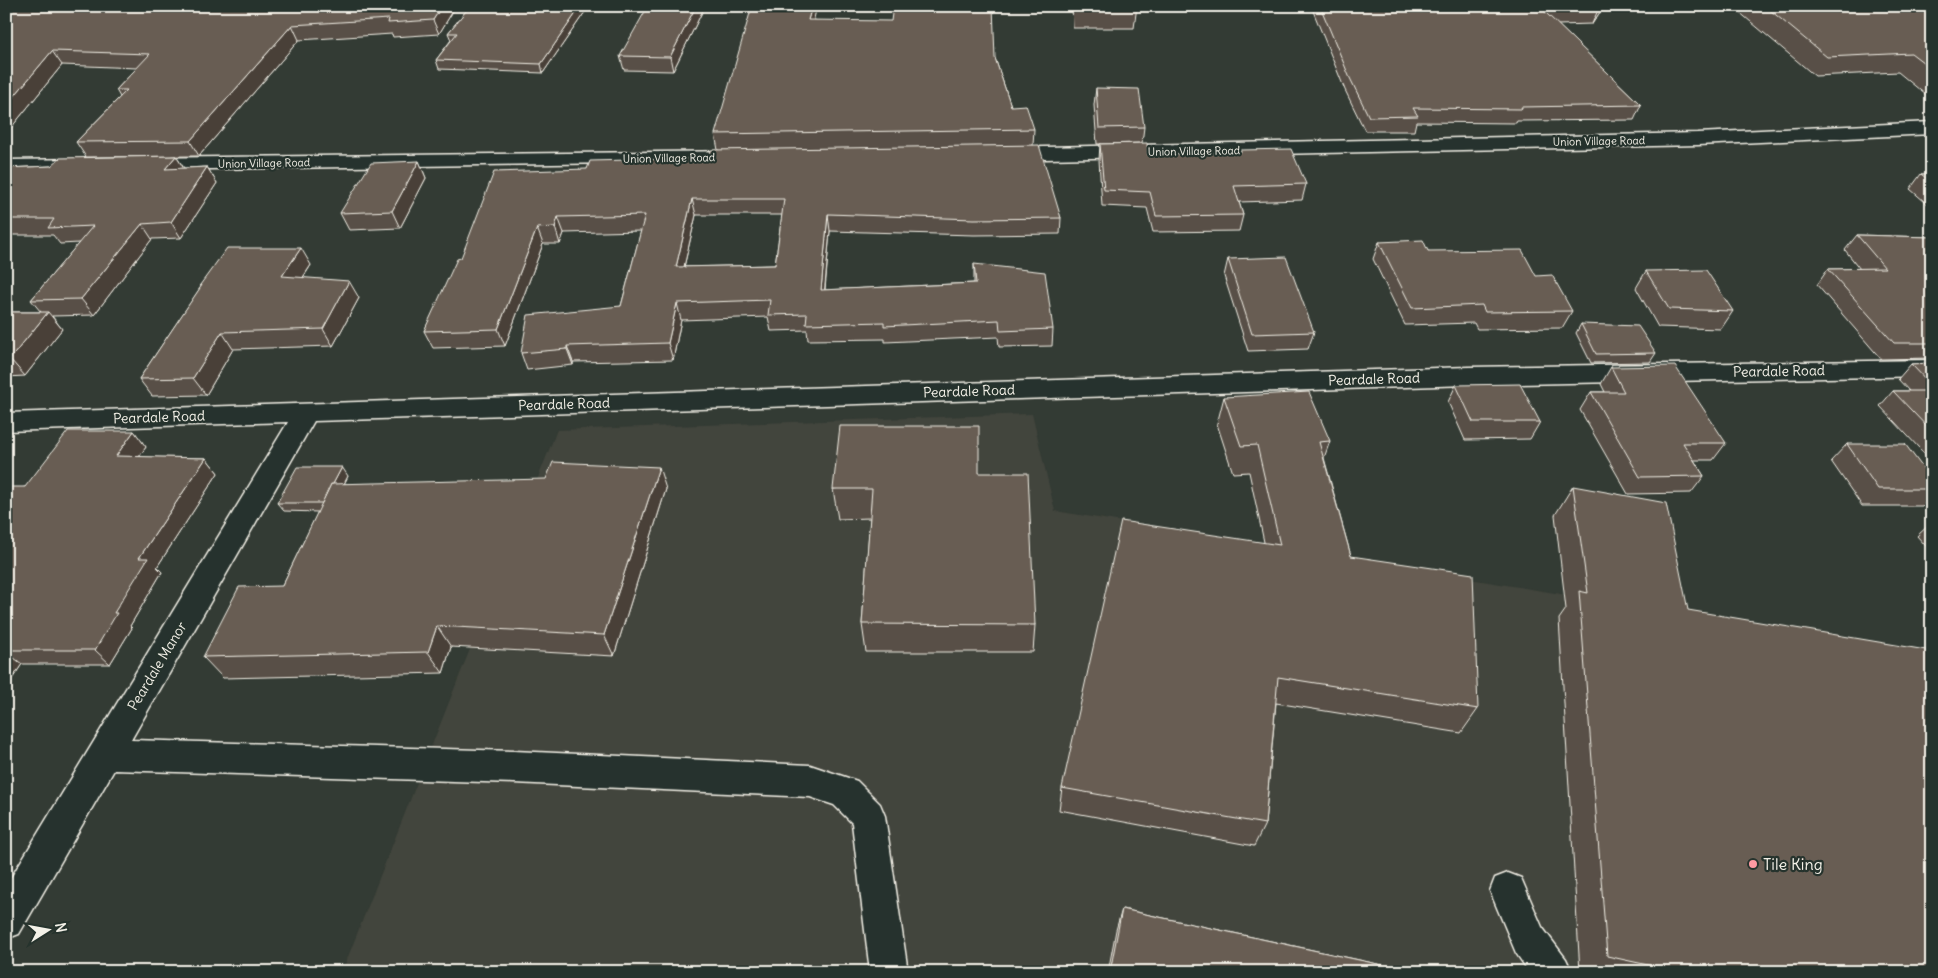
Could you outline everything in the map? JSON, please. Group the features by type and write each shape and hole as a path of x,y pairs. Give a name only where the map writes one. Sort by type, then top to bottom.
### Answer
{"street":[{"name":"Union Village Road","path":"982,154 1698,139 1932,128"},
{"name":"Union Village Road","path":"6,166 763,157"},
{"name":"Peardale Road","path":"11,427 307,412 1449,377 1932,368"},
{"name":"Peardale Manor","path":"6,921 307,412"},
{"path":"105,754 524,767 810,781 845,792 868,816 889,972"},
{"path":"1508,891 1529,940 1553,972"}],"shaded area":[{"path":"1032,414 1055,511 1932,655 1932,972 342,972 557,430"}],"building":[{"path":"6,6 442,6 433,20 388,23 389,19 292,25 190,141 76,142 127,90 116,90 150,54 52,51 6,106"},
{"path":"470,6 581,6 541,64 436,60 457,33 448,33"},
{"path":"648,6 696,6 670,57 620,56"},
{"path":"752,6 812,6 808,20 891,21 893,6 993,6 995,58 1011,106 1026,105 1034,129 715,134"},
{"path":"1320,6 1601,6 1598,10 1545,12 1641,105 1521,107 1522,109 1413,108 1418,116 1369,117 1349,76"},
{"path":"1765,6 1932,6 1932,69 1911,53 1827,57"},
{"path":"1096,88 1139,89 1144,127 1099,128"},
{"path":"1147,143 1148,155 1291,149 1306,184 1234,186 1243,215 1156,216 1150,192 1104,190 1100,144"},
{"path":"1039,145 1061,218 974,219 828,214 821,290 976,283 974,264 1045,272 1053,329 1000,331 999,320 884,326 884,322 806,324 807,314 768,315 770,300 677,303 668,343 567,346 567,349 521,353 528,315 621,306 645,215 558,217 555,227 537,228 498,329 424,331 457,259 461,258 494,172 587,169 590,161 708,158 711,150","holes":["692,199 784,199 775,265 676,267"]},
{"path":"176,156 165,169 207,167 171,222 142,224 81,299 31,300 93,226 48,228 54,219 6,219 6,168 51,166 60,158"},
{"path":"419,161 392,211 340,213 371,163"},
{"path":"1921,174 1932,174 1932,183"},
{"path":"1857,235 1932,237 1932,343 1894,343 1828,269 1885,268"},
{"path":"1423,240 1428,251 1522,250 1536,276 1552,275 1572,311 1485,312 1482,305 1412,308 1379,242"},
{"path":"227,248 301,248 282,276 349,281 323,329 222,332 193,378 139,379 202,285 200,285"},
{"path":"1286,257 1314,332 1252,334 1228,259"},
{"path":"1706,270 1733,311 1669,309 1646,271"},
{"path":"6,312 48,312 10,359 6,359"},
{"path":"1581,324 1638,326 1656,353 1596,354"},
{"path":"1932,363 1932,386 1911,364"},
{"path":"1675,366 1726,443 1683,443 1704,476 1640,477 1591,392 1624,392 1611,367"},
{"path":"1520,384 1540,422 1473,422 1456,385"},
{"path":"1893,391 1932,391 1932,432"},
{"path":"1309,392 1330,441 1319,442 1351,556 1473,574 1478,709 1278,677 1265,824 1062,788 1121,521 1280,545 1257,445 1241,446 1224,397"},
{"path":"840,426 979,426 979,473 1028,473 1035,625 862,624 872,489 833,489"},
{"path":"68,431 134,431 116,456 206,458 139,558 148,558 114,613 117,613 95,650 6,650 6,491 10,487 25,487"},
{"path":"1847,444 1905,444 1932,480 1932,489 1878,489"},
{"path":"553,462 659,467 604,635 437,626 428,652 203,657 239,587 282,586 331,484 546,479"},
{"path":"297,467 342,467 322,503 277,503"},
{"name":"Tile King","path":"1573,486 1666,503 1688,610 1932,651 1932,972 1680,972 1607,956 1579,591 1588,593"},
{"path":"1122,909 1415,972 1110,972"}],"place":[{"name":"Tile King","path":"1753,864"}]}
